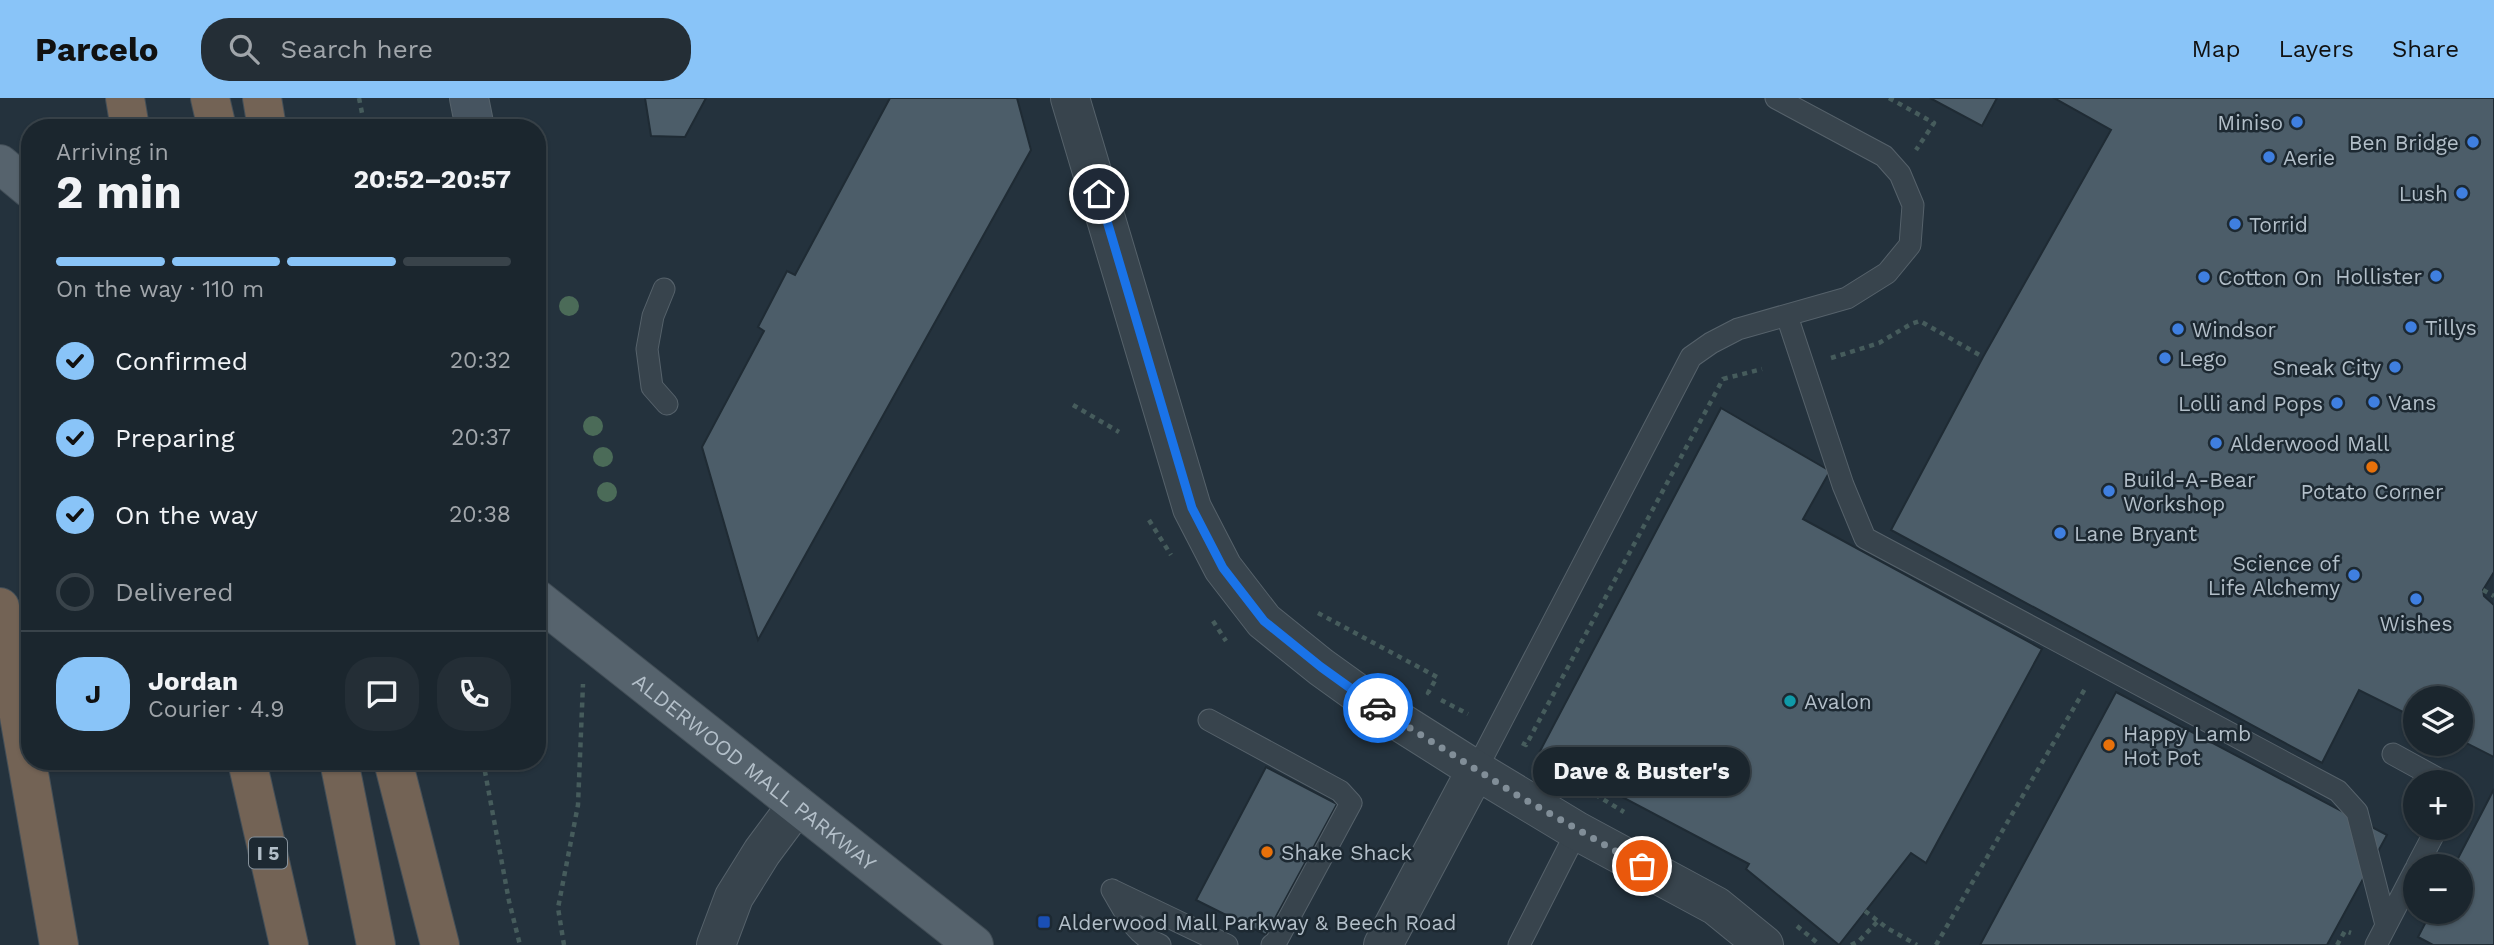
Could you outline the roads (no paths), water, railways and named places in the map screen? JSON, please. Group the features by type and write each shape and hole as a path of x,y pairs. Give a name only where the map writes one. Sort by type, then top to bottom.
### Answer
{"highway":[{"path":"125,98 128,119"},
{"path":"212,98 216,119"},
{"path":"262,98 266,119"},
{"path":"0,607 21,727"},
{"path":"28,770 59,945"},
{"name":"I 5","path":"249,770 289,945"},
{"path":"341,770 376,945"},
{"path":"395,770 440,945"}],"main road":[{"path":"469,98 473,119"},
{"path":"0,164 21,182"},
{"name":"ALDERWOOD MALL PARKWAY","path":"546,606 974,945"}],"street":[{"path":"1070,98 1192,508 1223,568 1264,621 1321,667 1406,727 1577,831 1716,906 1764,945"},
{"path":"1383,945 1476,770"},
{"path":"716,945 734,897 762,852 797,805"}],"lane":[{"path":"1476,770 1691,357 1738,330 1847,298 1887,273 1910,244 1913,205 1900,174 1884,156 1776,98"},
{"path":"664,289 653,316 647,349 652,387 667,404"},
{"path":"1787,316 1843,485 1865,538 2339,791 2357,812 2386,925"},
{"path":"1209,720 1340,791 1351,803 1274,944"},
{"path":"2393,754 2422,770"},
{"path":"1519,945 1577,831"},
{"path":"1160,945 1149,940 1132,924 1112,890 1227,945"},
{"path":"2376,945 2403,893"}],"place":[{"name":"Miniso","path":"2297,122"},
{"name":"Ben Bridge","path":"2473,142"},
{"name":"Aerie","path":"2269,157"},
{"name":"Lush","path":"2462,193"},
{"name":"Torrid","path":"2235,224"},
{"name":"Hollister","path":"2436,276"},
{"name":"Cotton On","path":"2204,277"},
{"name":"Tillys","path":"2411,327"},
{"name":"Windsor","path":"2178,329"},
{"name":"Lego","path":"2165,358"},
{"name":"Sneak City","path":"2395,367"},
{"name":"Vans","path":"2374,402"},
{"name":"Lolli and Pops","path":"2337,403"},
{"name":"Alderwood Mall","path":"2216,443"},
{"name":"Potato Corner","path":"2372,467"},
{"name":"Build-A-Bear Workshop","path":"2109,491"},
{"name":"Lane Bryant","path":"2060,533"},
{"name":"Science of Life Alchemy","path":"2354,575"},
{"name":"Wishes","path":"2416,599"},
{"name":"Avalon","path":"1790,701"},
{"name":"Happy Lamb Hot Pot","path":"2109,745"},
{"name":"Shake Shack","path":"1267,852"},
{"name":"Dave & Buster's","path":"1642,866"},
{"name":"Alderwood Mall Parkway & Beech Road","path":"1044,922"}]}
